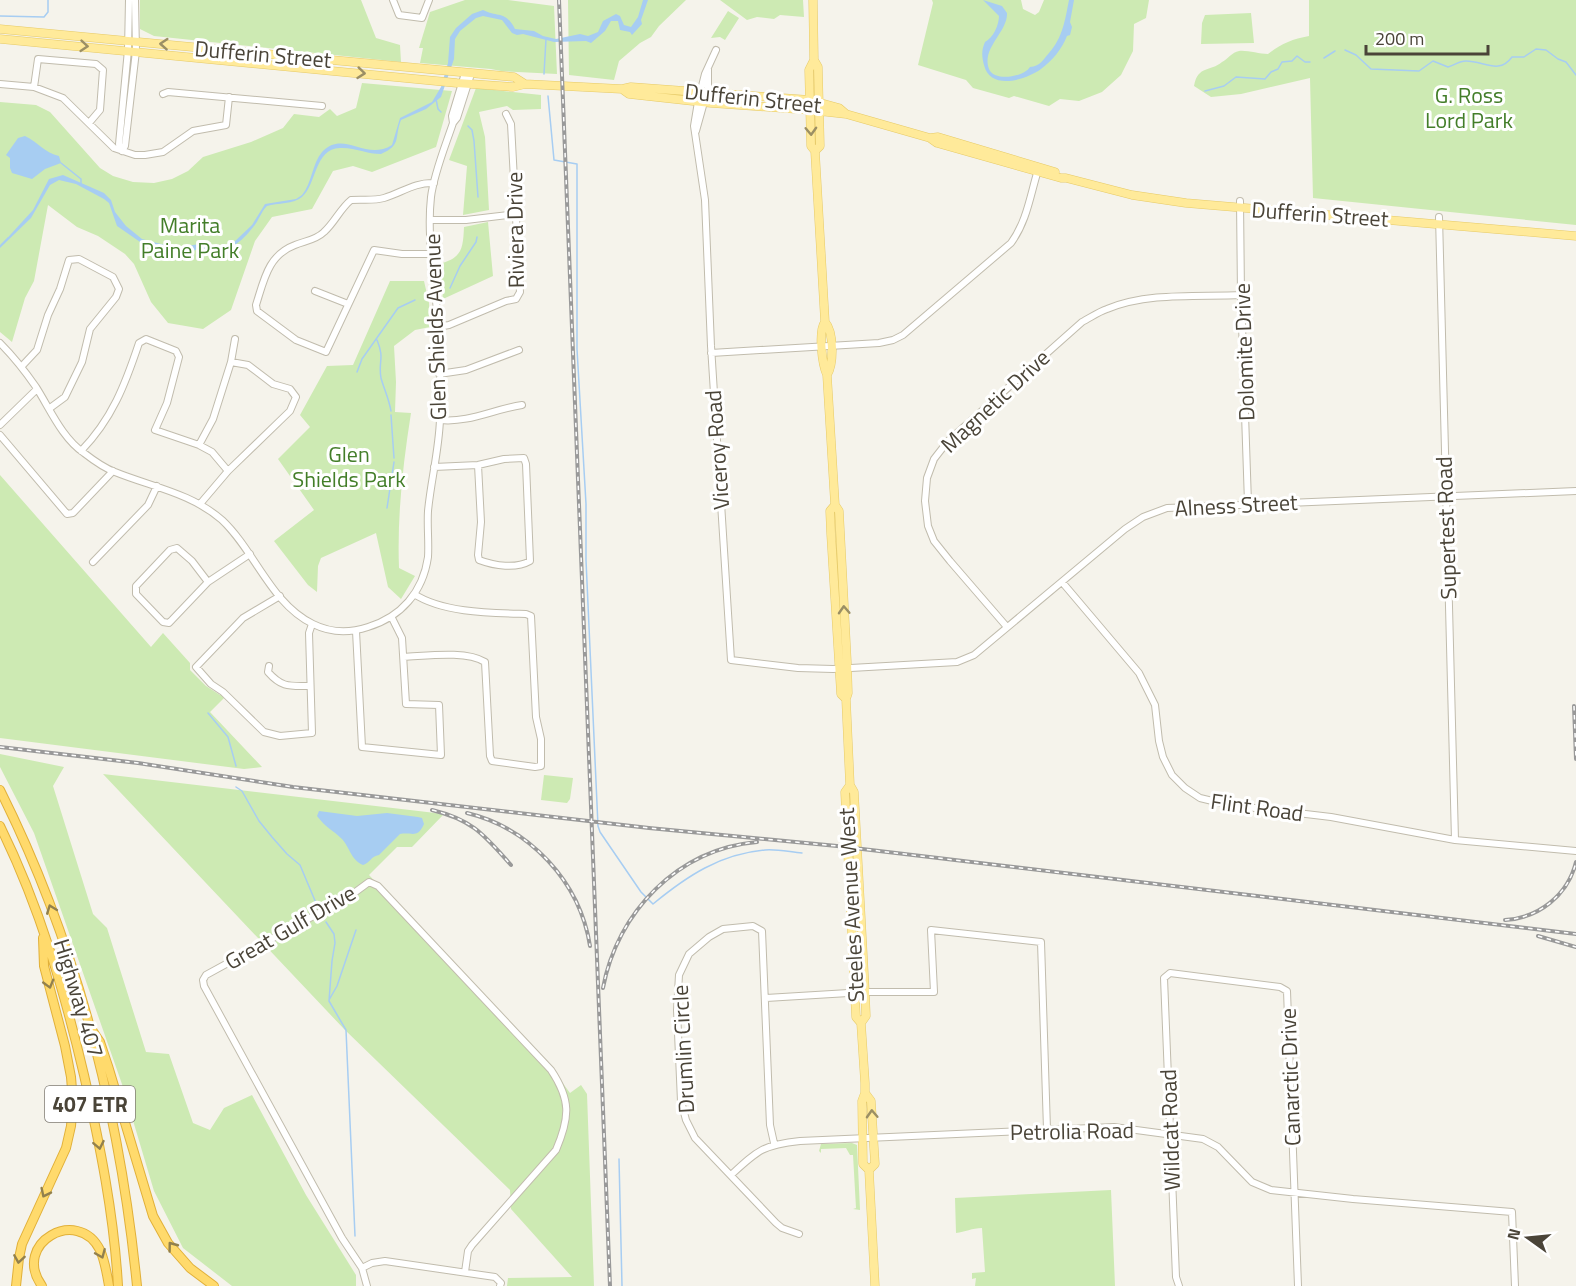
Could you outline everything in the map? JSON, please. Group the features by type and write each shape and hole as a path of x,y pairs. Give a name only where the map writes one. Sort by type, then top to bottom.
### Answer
{"highway":[{"name":"Highway 407","path":"0,790 52,911 89,1024 119,1153 129,1213 137,1286"},
{"name":"Highway 407","path":"0,826 42,926 62,989 92,1110 109,1201 118,1286"},
{"path":"16,1286 22,1244 66,1148 73,1102 65,1046 44,966 42,926"},
{"path":"89,1024 100,1042 153,1216 168,1243 190,1268 214,1286"},
{"path":"42,1286 37,1279 34,1266 36,1254 42,1241 51,1234 64,1230 77,1231 95,1242 104,1261 109,1286"}],"main road":[{"name":"Steeles Avenue West","path":"813,0 814,60 809,70 810,100 816,108"},
{"name":"Dufferin Street","path":"0,29 514,77 525,84"},
{"name":"Dufferin Street","path":"0,39 513,87 525,84 622,89 631,87 810,100"},
{"name":"Steeles Avenue West","path":"814,60 818,67 816,108 820,146 816,151 825,322 821,327 827,346 824,368 827,375 835,505 839,511 844,668"},
{"name":"Dufferin Street","path":"622,89 629,94 700,102 839,108 846,114 930,138 937,143 1062,174 1066,178 1132,195 1439,220 1576,236"},
{"name":"Steeles Avenue West","path":"835,505 830,511 831,534 848,693 846,699 850,785 854,792 865,992 866,1016 861,1023"},
{"path":"831,534 840,534"},
{"name":"Steeles Avenue West","path":"850,785 845,792 856,1017 861,1023 865,1093 862,1101 863,1164 869,1170 875,1286"},
{"name":"Steeles Avenue West","path":"865,1093 871,1101 875,1164 869,1170"}],"street":[{"path":"129,0 133,41"},
{"path":"122,151 125,146 135,0"},
{"path":"393,0 399,15 422,18 429,0"},
{"name":"Viceroy Road","path":"716,50 708,69 710,75 694,126 705,200 711,352 731,660 798,668 844,668"},
{"path":"34,87 38,58 96,64 103,70 100,110 89,123"},
{"name":"Glen Shields Avenue","path":"0,343 22,366 62,430 81,451 113,471 158,486 200,504 225,523 280,596 312,624 333,631 356,631 392,618 414,594 424,574 428,556 428,512 440,420 438,327 431,254 431,199 453,123 452,116 461,83 468,73"},
{"path":"0,84 34,87 63,98 114,148 135,155 155,154 169,148 193,131 226,124 229,97"},
{"path":"162,94 168,92 322,106"},
{"name":"Riviera Drive","path":"438,327 449,325 516,299 520,292 511,124 506,114"},
{"path":"711,352 885,343 903,335 1004,250 1020,231 1038,169"},
{"path":"431,254 402,254 374,250 326,352 296,340 257,311 256,305 267,270 277,255 293,245 317,238 326,231 343,206 351,200 386,198 423,183 434,183"},
{"name":"Dolomite Drive","path":"1241,204 1241,295 1248,503"},
{"path":"431,220 466,220 516,214"},
{"name":"Supertest Road","path":"1439,220 1455,840"},
{"path":"22,366 37,350 69,260 79,259 113,277 118,289 116,297 90,329 82,362 65,396 50,408"},
{"path":"315,291 348,304"},
{"name":"Magnetic Drive","path":"1007,627 934,541 928,526 925,501 927,478 934,459 948,441 1082,322 1106,309 1152,298 1241,295"},
{"path":"81,451 107,421 126,382 139,343 146,339 176,351 179,357 167,403 154,430 199,445 212,452 228,471"},
{"path":"199,445 213,419 231,362 235,339"},
{"path":"439,374 466,370 519,350"},
{"path":"200,504 228,471 290,411 296,397 290,389 273,384 248,365 231,362"},
{"path":"0,425 37,388"},
{"path":"440,420 463,420 485,415 501,408 522,405"},
{"path":"0,435 68,514 73,513 113,471"},
{"path":"434,467 478,465 504,459 524,458 530,561 522,565 500,565 479,560 478,465"},
{"path":"93,562 148,505 158,486"},
{"name":"Alness Street","path":"844,668 957,662 974,655 1107,542 1143,517 1167,508 1576,491"},
{"path":"208,582 192,561 177,548 170,550 136,586 136,594 163,622 169,623 208,582 250,554"},
{"name":"Flint Road","path":"1062,582 1139,673 1155,705 1158,741 1163,757 1172,775 1200,798 1229,805 1331,817 1455,840 1576,850"},
{"path":"404,657 459,656 479,658 485,662 492,761 541,766 531,616 440,606 414,594"},
{"path":"280,596 243,618 196,667 211,684 223,692 264,732 280,736 312,733 309,686 309,633 312,624"},
{"path":"356,631 362,747 441,754 439,705 406,704 402,638 392,618"},
{"path":"269,666 268,672 276,682 285,686 309,686"},
{"name":"Great Gulf Drive","path":"367,1286 362,1268 342,1238 204,986 203,980 206,975 350,896 369,882 378,886 551,1070 565,1096 565,1124 556,1150 472,1245 468,1251 465,1272"},
{"name":"Drumlin Circle","path":"731,1175 690,1130 683,1111 677,1010 679,975 689,954 709,937 723,929 753,926 762,931 770,1125 774,1143"},
{"path":"765,998 856,992 934,992 931,930 1041,942 1047,1129"},
{"name":"Wildcat Road","path":"1167,974 1164,978 1176,1277 1179,1286"},
{"name":"Canarctic Drive","path":"1167,974 1280,987 1287,990 1298,1286"},
{"name":"Petrolia Road","path":"774,1143 1110,1126 1200,1138 1213,1143 1247,1178 1258,1186 1271,1190 1512,1212 1515,1286"},
{"path":"774,1143 751,1156 731,1175 776,1223 782,1228 799,1234"},
{"path":"362,1268 372,1263 385,1262 465,1272 495,1277 501,1283 500,1286"}],"green space":[{"path":"140,0 361,0 376,38 400,45 401,62 154,36 140,29"},
{"path":"465,0 508,0 554,6 557,74 420,63 423,48 419,48 430,12"},
{"path":"568,0 686,0 651,37 619,61 614,80 569,75"},
{"path":"720,0 803,0 804,17 780,15 774,19 757,17 747,20"},
{"path":"932,0 1021,0 1023,9 1035,15 1039,12 1044,0 1149,0 1146,18 1134,24 1133,51 1121,75 1102,92 1079,101 1060,99 1049,106 973,88 966,80 918,65"},
{"name":"G. Ross Lord Park","path":"1309,0 1576,0 1576,225 1313,198 1310,78 1241,94 1211,97 1194,86 1201,72 1218,65 1232,54 1246,51 1268,54 1287,42 1309,36"},
{"path":"728,11 739,18 725,40 720,37 711,38"},
{"path":"1251,13 1254,43 1201,44 1202,23 1205,15"},
{"name":"Marita Paine Park","path":"362,83 452,91 436,147 372,172 353,166 333,171 312,209 272,217 255,241 231,310 203,329 168,323 151,302 134,264 125,254 98,236 77,227 48,205 34,281 25,298 12,342 0,332 0,102 36,105 50,112 100,168 113,176 133,182 154,183 172,179 188,171 203,157 251,142 283,128 294,114 319,117 330,109 337,116 356,108"},
{"path":"476,88 541,95 541,109 513,110 507,106 479,112 485,137 489,210 463,215 467,166 449,160"},
{"path":"488,222 493,276 443,299 439,264 447,262 460,252 464,227"},
{"name":"Glen Shields Park","path":"390,281 424,281 429,303 430,327 415,330 394,346 395,412 411,413 401,490 399,568 415,576 401,599 388,587 376,533 321,558 318,566 317,592 308,585 274,541 314,510 278,459 310,427 300,415 327,366 353,365"},
{"path":"0,475 151,647 163,633 190,663 190,670 206,686 220,695 223,692 224,698 210,712 262,767 244,769 0,738"},
{"path":"0,754 64,767 53,786 93,914 107,928 146,1052 169,1054 193,1123 210,1130 224,1108 252,1095 306,1195 356,1275 356,1286 232,1286 183,1248 154,1191 123,1087 34,833 0,767"},
{"path":"103,774 444,814 412,847 397,847 369,875 553,1070 570,1093 581,1085 587,1094 594,1286 507,1286 508,1278 572,1277 511,1209 510,1190 344,1029"},
{"path":"544,775 573,778 570,799 567,803 541,800"},
{"path":"852,1143 857,1145 860,1210 853,1209 856,1208 853,1155 850,1155 846,1148 821,1149 821,1153 819,1151 821,1144"},
{"path":"1111,1190 1115,1286 975,1286 976,1278 972,1279 972,1273 985,1272 982,1228 956,1233 955,1198"}],"water":[{"path":"643,0 648,0 641,20 642,24 632,35 630,32 620,30 618,21 611,21 605,31 591,43 586,41 554,42 523,34 517,35 512,33 502,20 483,16 476,18 460,31 455,39 454,59 441,97 426,109 401,120 395,144 388,151 381,154 340,148 325,154 311,184 302,197 290,202 267,206 247,234 230,247 198,248 191,253 184,254 143,244 117,226 109,203 104,199 76,184 59,180 50,185 31,218 0,248 33,210 49,179 63,175 104,193 111,200 115,212 126,226 142,239 176,248 199,244 216,247 232,244 252,225 265,204 296,199 302,195 319,157 330,146 347,144 373,150 392,145 400,118 432,102 441,87 448,63 450,37 456,28 472,14 483,10 501,15 508,19 515,29 534,31 556,39 580,34 588,36 598,32 603,21 616,14 620,16 624,25 631,27 638,17"},
{"path":"983,0 1002,6 1007,13 1003,27 989,54 989,69 997,76 1016,75 1041,63 1054,47 1063,28 1069,0 1074,0 1070,35 1045,66 1027,77 1009,81 993,78 984,65 982,51 985,42 995,31 999,16"},
{"path":"25,136 59,156 61,163 45,169 32,179 12,173 10,158 6,155 18,138"},
{"path":"319,811 357,816 387,813 422,818 424,824 417,833 400,834 379,855 363,865 353,857 342,839 320,820 317,816"}],"waterway":[{"path":"0,16 44,17 48,12 48,0"},
{"path":"544,74 546,39"},
{"path":"1345,50 1356,55 1371,69 1419,71 1433,61 1448,67 1466,61 1496,66 1502,65 1512,57 1524,57 1536,49 1546,50 1566,62 1576,75"},
{"path":"1324,58 1335,51"},
{"path":"1205,91 1224,86 1236,77 1265,79 1271,72 1278,69 1282,62 1292,61 1297,56 1305,62 1310,62"},
{"path":"548,96 554,160 577,164 577,349 600,832 641,892 653,904 705,868 733,856 765,850 802,853"},
{"path":"436,99 441,112"},
{"path":"468,126 472,130 474,141 478,197"},
{"path":"61,163 81,179 81,183"},
{"path":"450,288 477,237"},
{"path":"0,246 8,238"},
{"path":"357,372 362,359 398,308 415,300"},
{"path":"377,340 381,352 381,378 391,411"},
{"path":"391,415 394,458"},
{"path":"387,508 394,462"},
{"path":"208,713 228,737 236,766"},
{"path":"236,787 242,791 259,821 272,837 300,865 316,903"},
{"path":"326,922 334,934 335,943 329,1001 346,1030 355,1236"},
{"path":"329,1000 337,986 356,930"},
{"path":"619,1159 622,1286"}],"railway":[{"path":"559,0 610,1286"},
{"path":"1574,706 1576,759"},
{"path":"0,747 138,763 293,787 649,828 837,846 1576,934"},
{"path":"432,810 458,819 477,830 511,865"},
{"path":"467,813 490,820 511,831 548,861 575,900 590,946"},
{"path":"603,988 610,960 622,934 637,910 656,889 677,871 702,857 728,847 757,842"},
{"path":"1505,920 1529,915 1550,903 1566,885 1576,862"},
{"path":"1538,936 1576,947"}]}
